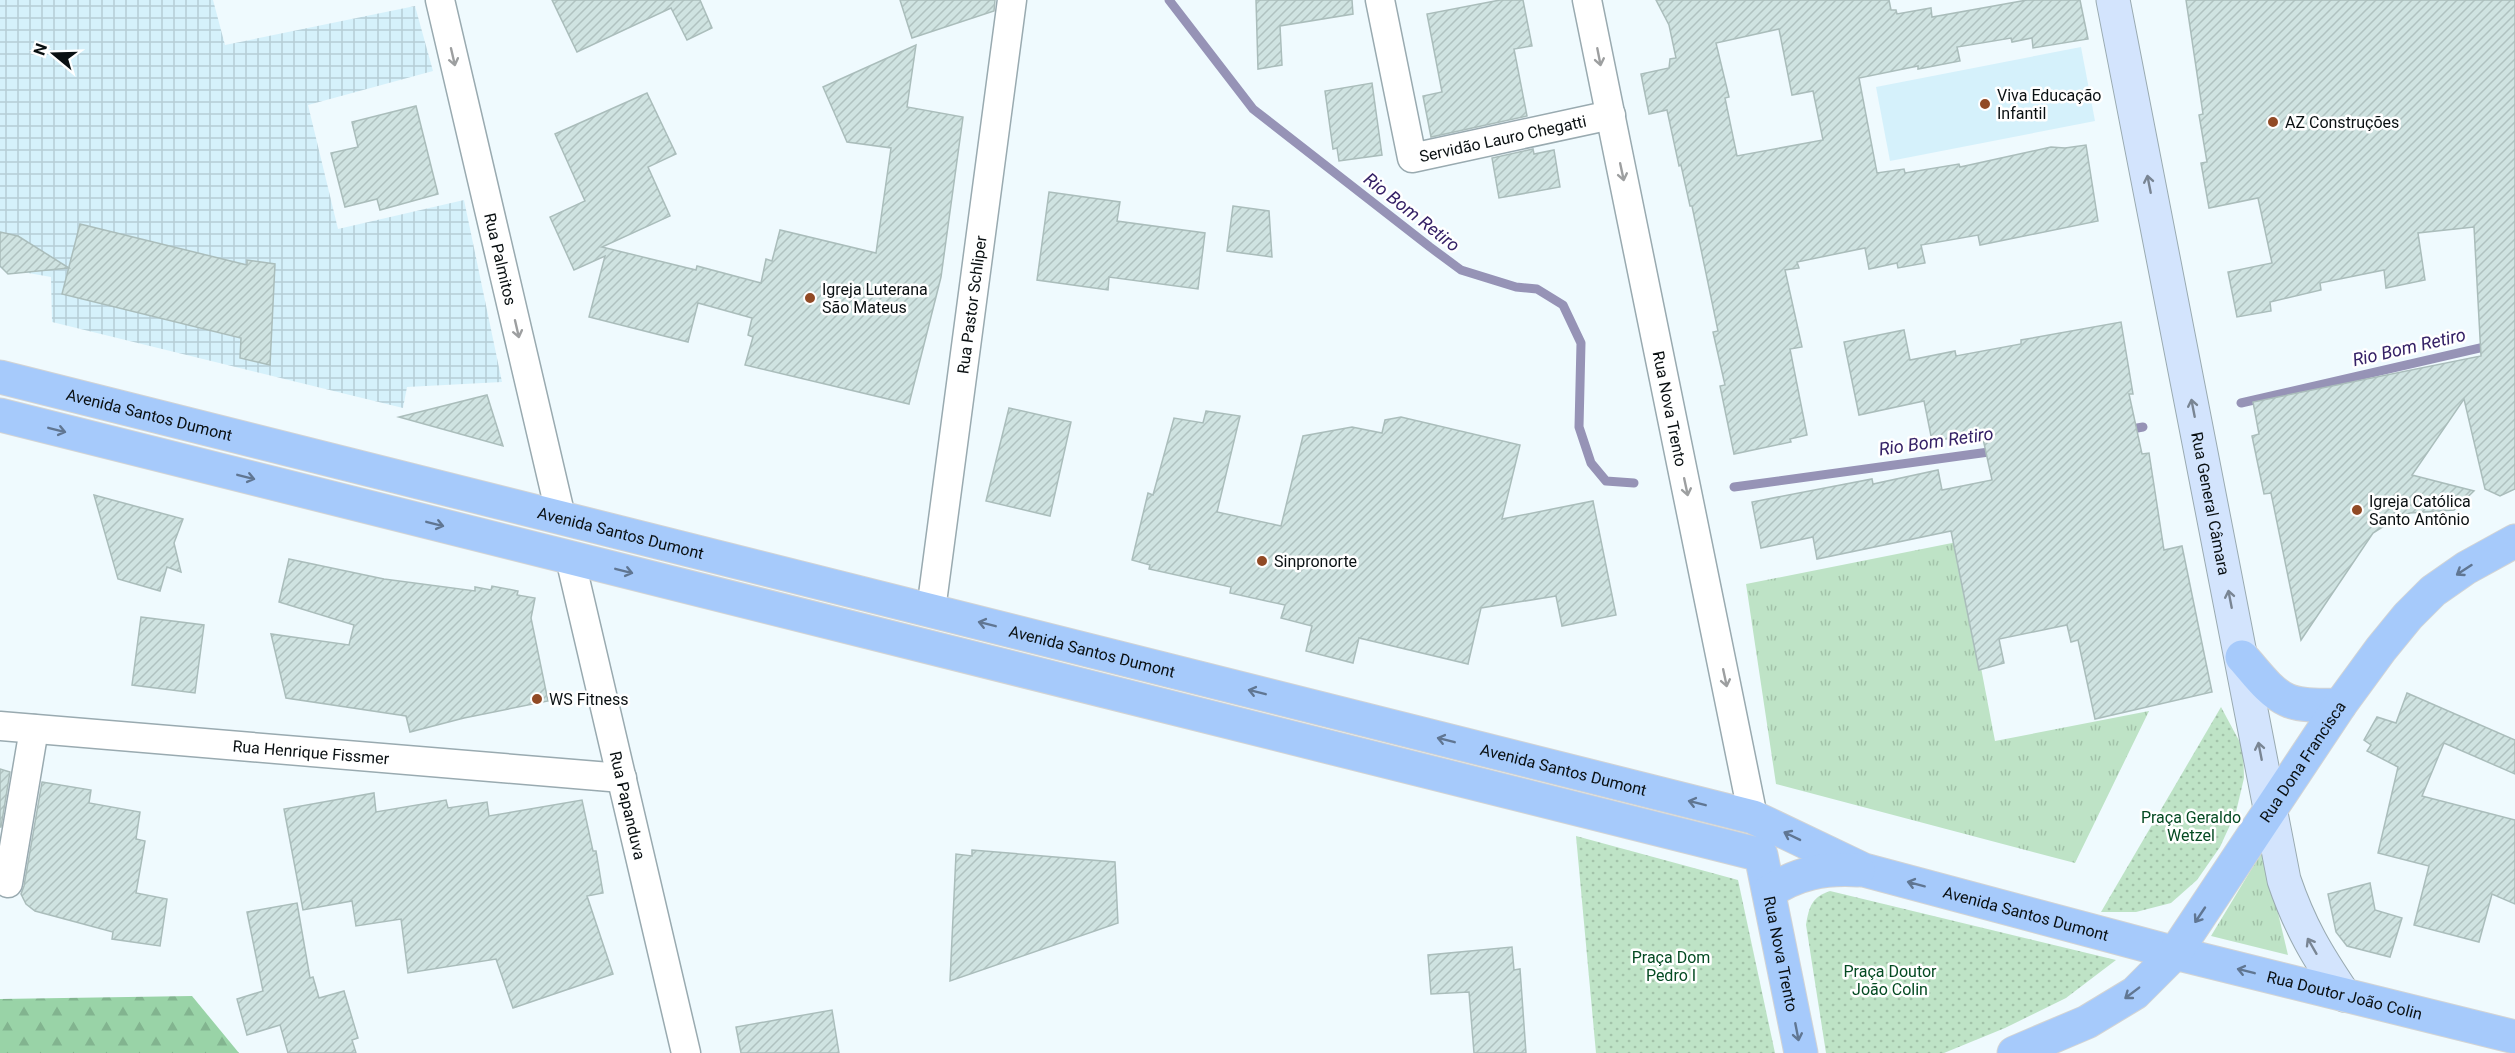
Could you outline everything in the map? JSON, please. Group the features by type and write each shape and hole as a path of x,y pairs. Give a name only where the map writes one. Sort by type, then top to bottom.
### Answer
{"main road":[{"name":"Rua General Câmara","path":"2113,0 2284,880 2311,946 2344,995"},
{"name":"Avenida Santos Dumont","path":"0,377 1753,817 1864,870 2175,953"},
{"path":"0,416 570,558"},
{"name":"Rua Dona Francisca","path":"2014,1053 2087,1022 2135,993 2175,953 2340,705 2380,649 2433,591 2466,568 2515,541"},
{"name":"Rua Nova Trento","path":"570,558 1761,855 1801,1053"},
{"path":"2242,657 2269,686 2287,701 2312,705 2340,705"},
{"path":"1768,892 1809,872 1833,869 1864,870"},
{"name":"Rua Doutor João Colin","path":"2175,953 2515,1037"}],"street":[{"name":"Rua Palmitos","path":"440,0 561,518"},
{"name":"Rua Pastor Schliper","path":"931,610 1012,0"},
{"name":"Servidão Lauro Chegatti","path":"1380,0 1412,158 1611,115"},
{"name":"Rua Nova Trento","path":"1587,0 1753,817"},
{"name":"Rua Papanduva","path":"570,558 686,1053"},
{"name":"Rua Henrique Fissmer","path":"0,726 622,778"},
{"path":"8,883 34,729"}],"shaded area":[{"path":"0,0 213,0 225,45 415,6 433,71 308,105 338,229 464,200 502,382 407,387 403,408 52,322 51,277 0,268"},
{"name":"Viva Educação Infantil","path":"2081,47 2095,121 1890,161 1876,87"}],"green space":[{"path":"1957,542 1995,741 2149,711 2075,863 1776,784 1746,584"},
{"name":"Praça Geraldo Wetzel","path":"2221,707 2243,748 2244,778 2236,812 2220,847 2197,880 2171,903 2136,912 2101,912"},
{"name":"Praça Dom Pedro I","path":"1576,836 1738,880 1775,1053 1596,1053"},
{"path":"2263,850 2288,955 2211,936"},
{"name":"Praça Doutor João Colin","path":"1830,891 2116,960 2066,998 2005,1028 1944,1053 1826,1053 1806,925 1812,903 1819,896"},
{"path":"192,996 239,1053 0,1053 0,999"}],"building":[{"path":"552,0 700,0 712,28 687,40 671,8 577,52"},
{"path":"900,0 995,0 994,11 912,38"},
{"path":"1256,0 1352,0 1353,14 1280,26 1282,65 1258,69"},
{"path":"1500,0 1523,0 1532,46 1514,49 1527,116 1431,137 1423,96 1442,92 1427,14"},
{"path":"1656,0 1889,0 1891,10 1896,10 1897,14 1931,8 1932,17 2027,0 2080,0 2088,39 2033,48 2032,38 2012,42 2011,38 1957,47 1960,61 1918,69 1918,66 1859,78 1877,173 1904,169 1905,173 1959,164 1960,167 2051,147 2086,145 2098,221 1980,245 1978,235 1921,245 1925,263 1898,268 1897,263 1869,269 1865,248 1797,262 1799,268 1785,270 1802,347 1790,349 1807,435 1790,439 1791,442 1734,454 1720,386 1725,385 1713,332 1718,331 1692,206 1690,206 1681,165 1679,166 1667,110 1649,114 1641,74 1669,68 1670,59 1676,58 1669,25","holes":["1779,29 1792,95 1813,91 1823,140 1737,156 1725,98 1729,97 1716,43"]},
{"path":"2186,0 2515,0 2515,489 2500,496 2485,489 2464,399 2412,475 2474,491 2454,510 2410,513 2398,517 2373,533 2301,640 2271,493 2264,494 2252,436 2259,434 2253,402 2481,356 2474,227 2418,233 2425,280 2386,288 2384,270 2320,283 2321,290 2270,302 2271,311 2237,317 2228,272 2272,263 2258,198 2209,208 2201,163 2207,162 2199,115 2203,114"},
{"path":"916,45 907,107 963,117 941,277 909,404 745,365 753,337 748,335 752,318 698,303 688,342 589,317 605,256 574,270 550,217 585,201 555,134 647,93 676,154 648,167 670,216 602,247 696,270 697,266 761,283 766,259 772,261 780,230 876,253 891,148 847,142 823,87"},
{"path":"1372,83 1382,155 1339,161 1337,148 1333,149 1325,91"},
{"path":"416,106 438,194 380,210 377,199 345,207 331,153 358,147 352,122"},
{"path":"1533,149 1534,154 1554,150 1560,187 1499,198 1492,158"},
{"path":"1049,192 1120,202 1117,221 1205,233 1198,289 1109,277 1108,290 1037,280"},
{"path":"1233,206 1269,211 1272,257 1227,251"},
{"path":"80,224 247,265 247,260 275,264 270,365 240,358 241,338 62,294"},
{"path":"0,232 18,236 69,268 8,274 0,266"},
{"path":"2121,322 2133,394 2129,394 2142,454 2149,453 2164,550 2182,546 2212,692 2095,719 2078,640 2071,642 2067,625 1999,639 2004,663 1979,670 1951,531 1817,559 1813,537 1761,548 1752,502 1872,479 1873,484 1938,470 1942,490 1992,480 1982,434 1932,441 1924,401 1859,415 1844,342 1904,330 1910,360 1955,351 1956,356 2021,344 2021,340"},
{"path":"487,395 503,446 399,417"},
{"path":"1009,408 1071,422 1050,516 986,501"},
{"path":"1206,411 1240,416 1217,512 1281,526 1303,436 1352,427 1382,433 1385,420 1401,417 1520,445 1502,519 1593,501 1616,615 1562,626 1556,596 1481,608 1468,664 1359,638 1353,663 1306,651 1312,626 1281,618 1285,605 1230,593 1231,587 1149,569 1150,565 1132,560 1148,493 1153,495 1174,418 1203,423"},
{"path":"94,495 183,519 174,543 181,572 167,567 160,591 118,579"},
{"path":"289,559 384,579 475,591 475,587 491,590 492,586 518,591 517,595 535,598 531,618 548,701 464,718 410,732 406,716 286,698 271,634 349,645 354,625 279,602"},
{"path":"141,617 204,625 195,693 132,685"},
{"path":"2407,693 2515,740 2515,774 2444,743 2422,796 2515,820 2515,904 2492,894 2479,942 2414,925 2429,866 2378,853 2398,767 2367,751 2371,745 2364,740 2377,717 2396,723"},
{"path":"0,769 10,772 1,827 0,827"},
{"path":"42,782 91,790 89,803 140,812 136,839 145,841 136,893 167,899 160,946 112,939 113,932 35,911 26,904 21,894"},
{"path":"374,793 376,812 446,800 448,808 487,802 489,816 582,800 593,851 596,851 603,893 587,896 613,974 513,1008 496,959 408,973 401,919 356,926 352,901 303,910 284,809"},
{"path":"972,850 1115,862 1118,923 950,981 956,854 972,856"},
{"path":"2370,883 2375,910 2402,918 2390,957 2347,946 2336,932 2328,894"},
{"path":"297,903 310,978 313,977 319,998 344,991 358,1038 352,1040 356,1053 288,1053 280,1025 247,1035 237,999 263,991 247,912"},
{"path":"1512,947 1514,970 1520,969 1526,1053 1474,1053 1469,992 1431,994 1428,955"},
{"path":"832,1010 839,1053 741,1053 736,1027"}],"waterway":[{"name":"Rio Bom Retiro","path":"1169,0 1253,109 1430,247 1461,270 1516,287 1537,289 1563,305 1581,343 1579,427 1591,463 1606,481 1634,483"},
{"name":"Rio Bom Retiro","path":"2241,403 2515,340"},
{"name":"Rio Bom Retiro","path":"2126,430 2143,427"},
{"name":"Rio Bom Retiro","path":"1734,487 1996,451"}],"place":[{"name":"Viva Educação Infantil","path":"1985,104"},
{"name":"AZ Construções","path":"2273,122"},
{"name":"Igreja Luterana São Mateus","path":"810,298"},
{"name":"Igreja Católica Santo Antônio","path":"2357,510"},
{"name":"Sinpronorte","path":"1262,561"},
{"name":"WS Fitness","path":"537,699"}]}
